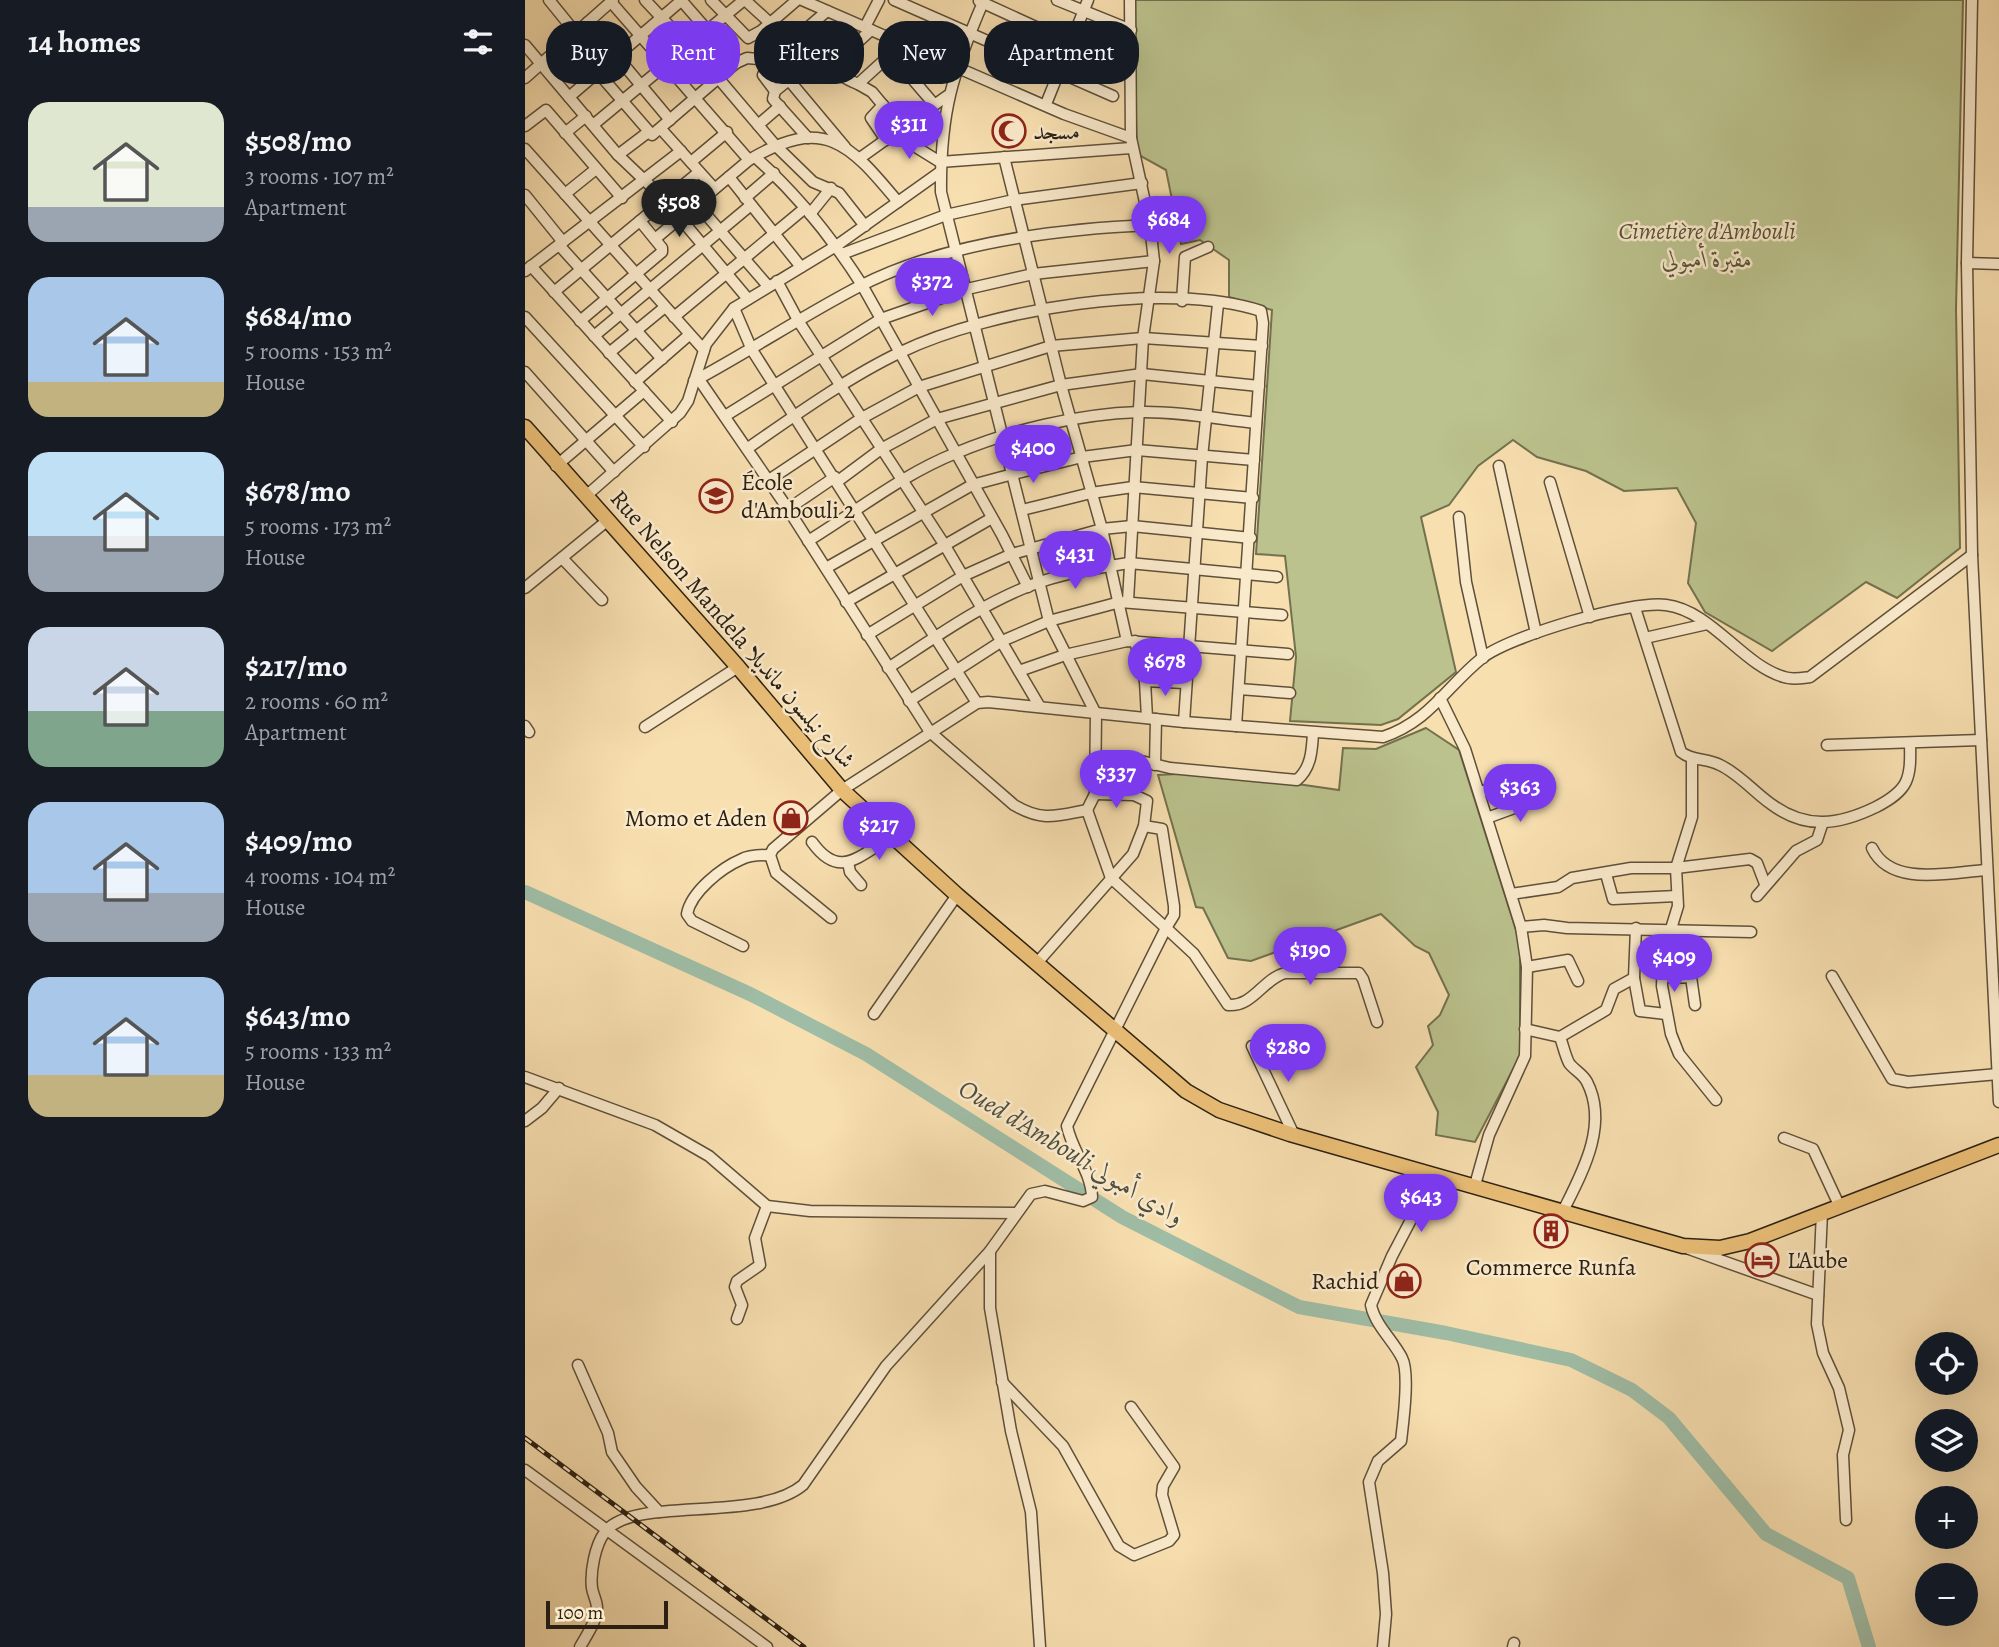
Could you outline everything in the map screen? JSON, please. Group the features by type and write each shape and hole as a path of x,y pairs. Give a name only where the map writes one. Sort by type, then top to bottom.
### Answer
{"main road":[{"name":"Rue Nelson Mandela شارع نيلسون مانديلا","path":"525,428 556,466 608,520 738,667 842,790 1036,964 1186,1091 1219,1110 1294,1135 1683,1247 1733,1246 1999,1145"}],"street":[{"path":"549,0 563,21"},
{"path":"590,0 600,11"},
{"path":"645,0 664,21"},
{"path":"632,42 681,0 699,21"},
{"path":"711,0 748,38"},
{"path":"718,21 745,0 768,21"},
{"path":"773,21 799,0 878,34"},
{"path":"864,33 879,0"},
{"path":"894,0 941,21"},
{"path":"1057,0 1108,21"},
{"path":"1079,21 1088,0"},
{"path":"1130,0 1131,21"},
{"path":"1972,0 1966,263 1972,555 1999,1102"},
{"path":"589,21 612,1 646,41"},
{"path":"984,40 970,34 981,1 1024,21"},
{"path":"816,21 827,11"},
{"path":"754,34 748,38 740,61 754,61"},
{"path":"525,45 618,155 681,217 701,247 748,299"},
{"path":"525,78 546,59"},
{"path":"864,79 878,66"},
{"path":"632,73 670,120"},
{"path":"970,73 1131,143"},
{"path":"565,133 620,102 646,82"},
{"path":"569,97 583,84"},
{"path":"607,84 647,133 652,135 713,84"},
{"path":"685,84 752,159 774,173 839,250 901,352 1028,587"},
{"path":"723,84 775,145 813,182 831,188 865,226"},
{"path":"770,84 775,91"},
{"path":"783,84 775,91 773,99 808,138"},
{"path":"792,84 845,148"},
{"path":"858,84 867,88 883,105 894,134"},
{"path":"917,84 933,103"},
{"path":"950,84 940,167 946,215 1033,547 1049,621 1096,714 1095,794 1087,810 1111,878 1194,954 1228,1005 1246,1002 1277,975 1346,972 1359,974 1363,979 1377,1021"},
{"path":"1046,104 1055,84"},
{"path":"1084,84 1113,96"},
{"path":"1124,602 1132,526 1143,338 1151,298 1154,261 1142,183 1131,143 1131,84"},
{"path":"860,158 933,103 947,96"},
{"path":"883,105 871,118 940,167"},
{"path":"758,125 780,106"},
{"path":"526,122 546,110 622,198"},
{"path":"661,129 714,188"},
{"path":"691,162 727,132"},
{"path":"618,155 647,133"},
{"path":"655,239 752,159 775,145 808,138 824,139 860,158 898,202"},
{"path":"839,250 940,167 1131,143"},
{"path":"525,149 704,350"},
{"path":"672,422 554,292 528,268 681,151"},
{"path":"1004,157 1041,310 1110,566 1124,602 1131,641 1146,681 1155,765"},
{"path":"525,170 535,162"},
{"path":"565,194 596,169"},
{"path":"554,292 699,172"},
{"path":"594,337 721,231 774,173"},
{"path":"729,177 801,267"},
{"path":"586,496 672,422 688,401 704,350 716,328 734,308 801,267 839,250 946,215 1014,200 1142,183"},
{"path":"674,317 774,233 807,211 831,188"},
{"path":"525,195 583,270 662,359"},
{"path":"697,203 744,258 772,284 822,355 944,544 1040,707"},
{"path":"580,321 662,252 640,220"},
{"path":"696,379 752,350 862,285 956,252 1081,228 1150,225"},
{"path":"1182,301 1185,257 1208,247"},
{"path":"726,416 881,319 967,289 1033,274 1154,261"},
{"path":"1966,263 1999,264"},
{"path":"748,448 796,415 901,352 975,326 1041,310 1117,298 1218,304 1261,311 1262,345 1251,538 1236,726"},
{"path":"1184,722 1202,457 1218,304"},
{"path":"609,353 665,307"},
{"path":"734,308 752,350 837,479 977,704"},
{"path":"525,317 645,447"},
{"path":"635,382 689,335"},
{"path":"769,480 862,418 919,387 1051,346 1143,338 1262,345"},
{"path":"525,372 614,472"},
{"path":"788,509 881,449 937,419 995,402 1061,385 1142,374 1259,386"},
{"path":"696,379 748,448 930,732 1014,805 1030,815 1047,818 1087,810"},
{"path":"556,466 644,391"},
{"path":"809,541 902,481 955,453 1004,437 1072,420 1139,412 1256,423"},
{"path":"826,568 922,511 972,485 1013,474 1082,457 1137,450 1254,460"},
{"path":"1499,466 1536,633"},
{"path":"1551,482 1590,617"},
{"path":"1022,510 1091,493 1133,487 1253,498"},
{"path":"1459,517 1467,582 1483,658"},
{"path":"846,602 992,518"},
{"path":"525,588 608,520"},
{"path":"867,635 963,576 1012,554 1102,529 1132,526 1251,538"},
{"path":"743,946 691,921 687,914 689,904 698,891 744,857 769,855 842,790 977,704 1040,707 1184,722 1383,737 1413,725 1483,658 1536,633 1590,617 1667,605 1689,613 1707,624 1772,672 1784,678 1810,677 1972,555"},
{"path":"562,558 602,600"},
{"path":"888,668 982,608 1039,583 1110,566 1129,563 1277,576"},
{"path":"909,701 1002,641 1049,621 1124,602 1282,615"},
{"path":"1635,608 1678,747 1692,758 1721,765 1781,811 1822,825 1857,815 1897,795 1911,774 1910,743"},
{"path":"1645,638 1707,624"},
{"path":"1019,671 1065,655 1131,641 1288,654"},
{"path":"645,727 738,667"},
{"path":"1146,681 1185,683"},
{"path":"1239,689 1290,693"},
{"path":"1440,698 1465,749 1479,792 1521,927 1527,967 1525,1056 1522,1068 1489,1135 1475,1185"},
{"path":"1096,757 1297,780 1304,774 1311,757 1313,733"},
{"path":"1827,745 1981,740"},
{"path":"1692,758 1692,817 1676,868 1678,906 1662,975 1666,1014 1679,1054 1716,1100"},
{"path":"1479,792 1538,777"},
{"path":"1036,964 1133,854 1144,826 1147,801 1142,797 1095,794"},
{"path":"1487,818 1541,798"},
{"path":"1757,896 1796,851 1817,840 1822,825"},
{"path":"580,1647 597,1613 591,1576 605,1531 617,1522 659,1512 762,1504 792,1494 803,1485 885,1366 990,1251 1014,1213 1037,1191 1083,1201 1092,1196 1092,1182 1070,1141 1067,1125 1114,1029 1172,921 1174,906 1162,829 1144,826"},
{"path":"812,842 832,862 848,862 892,837"},
{"path":"1872,848 1877,859 1900,872 1987,870"},
{"path":"769,855 776,873 831,918"},
{"path":"1511,894 1558,887 1572,878 1631,868 1676,868 1750,859 1757,863 1765,884"},
{"path":"848,862 850,872 861,885"},
{"path":"1606,874 1613,899 1677,897"},
{"path":"874,1014 957,895"},
{"path":"1521,927 1544,925 1670,932 1751,932"},
{"path":"1636,929 1634,978 1640,1011 1666,1014"},
{"path":"1527,967 1568,960 1578,981"},
{"path":"1662,975 1672,978 1691,977 1695,1005"},
{"path":"1832,976 1892,1079 1908,1082 1998,1074"},
{"path":"1525,1029 1560,1037 1606,1010 1614,989 1634,978"},
{"path":"1560,1037 1568,1060 1589,1085 1595,1113 1594,1133 1585,1165 1563,1211"},
{"path":"1252,1046 1294,1135"},
{"path":"525,1077 655,1125 709,1156 767,1206 810,1211 1014,1213"},
{"path":"525,1121 543,1108 559,1088"},
{"path":"1784,1138 1813,1149 1839,1205"},
{"path":"1383,1647 1386,1614 1383,1573 1369,1482 1378,1461 1401,1441 1405,1369 1401,1356 1374,1316 1371,1305 1385,1270 1435,1174"},
{"path":"737,1319 742,1305 735,1287 737,1281 760,1265 755,1238 767,1206"},
{"path":"1822,1212 1817,1324 1823,1353 1839,1388 1849,1430 1843,1455 1846,1520"},
{"path":"1683,1247 1818,1295"},
{"path":"990,1251 990,1308 1002,1382 1031,1512 1040,1647"},
{"path":"578,1365 608,1433 613,1452 636,1487 659,1512"},
{"path":"1002,1382 1063,1446 1119,1546 1134,1555 1169,1541 1174,1535 1162,1495 1163,1486 1174,1467 1131,1407"},
{"path":"525,1470 767,1647"}],"green space":[{"name":"Cimetière d'Ambouli مقبرة أمبولي","path":"1133,0 1963,0 1956,309 1960,548 1897,598 1866,582 1772,651 1705,612 1688,583 1696,523 1677,488 1624,491 1586,471 1537,457 1513,440 1478,466 1449,505 1421,517 1456,672 1398,719 1381,725 1290,721 1296,657 1285,556 1256,554 1272,310 1229,297 1229,260 1200,240 1181,244 1166,170 1137,154 1135,84 1139,84 1139,21 1134,21"},
{"path":"1426,728 1459,750 1520,943 1520,1056 1475,1142 1436,1135 1438,1112 1416,1067 1433,1045 1428,1026 1440,1015 1449,995 1429,953 1415,946 1381,914 1251,961 1228,958 1203,908 1196,907 1158,775 1216,772 1339,790 1343,748 1376,749"}],"waterway":[{"name":"Oued d'Ambouli وادي أمبولي","path":"525,892 750,994 866,1054 1122,1217 1299,1307 1446,1333 1571,1360 1632,1390 1669,1418 1766,1534 1848,1578 1869,1647"}],"railway":[{"path":"525,1438 804,1647"}],"place":[{"name":"مسجد","path":"1009,131"},
{"name":"École d'Ambouli 2","path":"716,496"},
{"name":"Momo et Aden","path":"791,818"},
{"name":"Commerce Runfa","path":"1551,1231"},
{"name":"L'Aube","path":"1762,1260"},
{"name":"Rachid","path":"1404,1281"}]}
